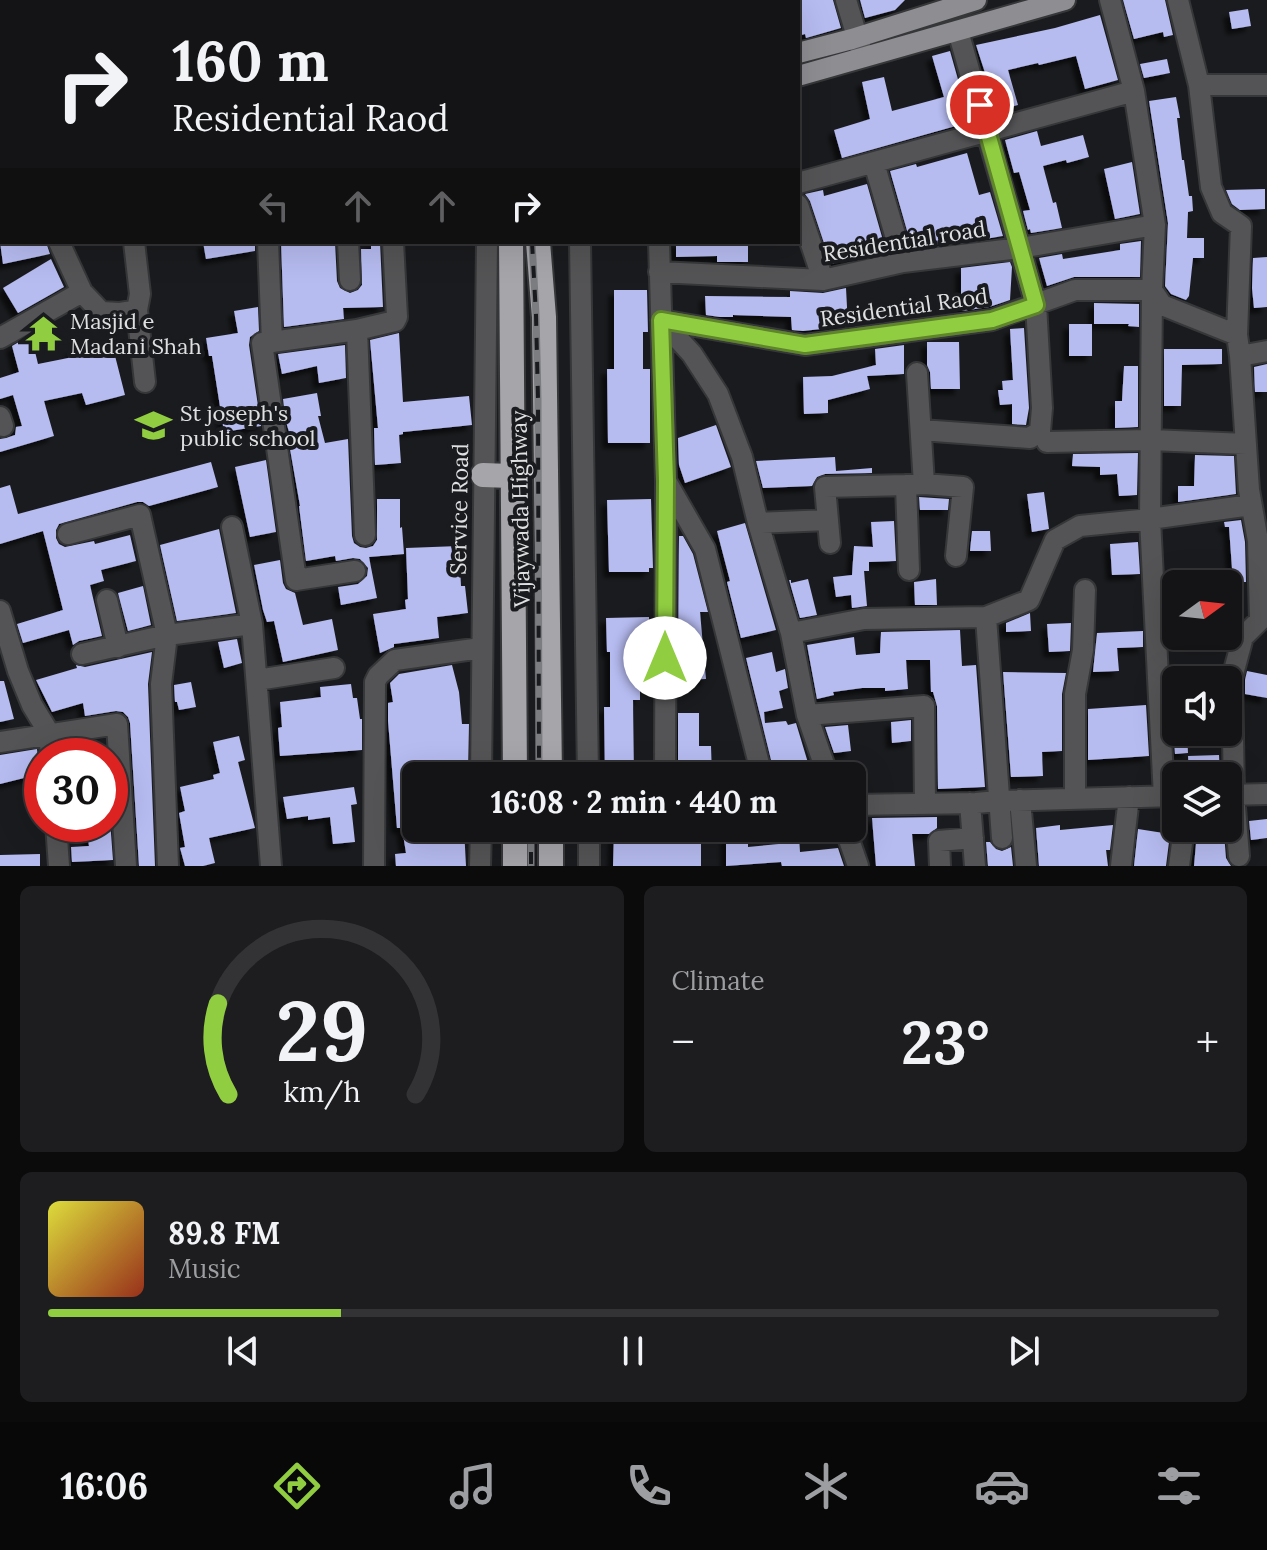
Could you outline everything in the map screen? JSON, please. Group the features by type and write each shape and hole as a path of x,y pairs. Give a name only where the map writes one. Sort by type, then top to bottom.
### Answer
{"highway":[{"name":"Vijaywada Highway","path":"511,244 515,762"},
{"name":"Vijaywada Highway","path":"538,244 544,317 550,762"},
{"path":"483,475 513,476"},
{"path":"514,672 549,681"},
{"path":"515,842 515,866"},
{"path":"551,842 551,866"}],"main road":[{"path":"800,75 1065,0"},
{"path":"800,52 856,38 966,1"}],"street":[{"path":"846,0 864,57"},
{"path":"1110,0 1134,91 1155,225 1150,519 1168,762"},
{"path":"1178,0 1199,85 1211,187 1222,213 1241,226 1237,335 1246,444 1262,540 1264,620 1243,637 1232,678 1231,762"},
{"name":"Residential road","path":"921,430 1030,438 1040,431 1042,408 1036,305 958,31"},
{"path":"1199,85 1267,85"},
{"path":"800,182 1134,91"},
{"path":"874,163 903,262"},
{"name":"Residential road","path":"800,211 823,280"},
{"name":"Residential road","path":"659,272 823,280 903,262 1020,248 1155,225"},
{"path":"60,244 82,292 101,312 137,310"},
{"path":"134,244 145,382"},
{"path":"268,244 272,342"},
{"path":"348,244 350,280"},
{"path":"355,571 296,580 262,343 357,330 395,321 393,244"},
{"name":"Service Road","path":"481,762 487,244"},
{"path":"580,244 588,762"},
{"path":"659,244 666,481 665,762"},
{"name":"Residential Raod","path":"661,320 805,345 992,320 1075,290 1152,290"},
{"path":"1152,290 1162,305 1237,335"},
{"path":"0,338 82,292"},
{"path":"661,320 692,354 718,394 742,457 791,633 807,715 823,762"},
{"path":"357,330 365,535"},
{"path":"1240,356 1267,351"},
{"path":"909,570 921,430 917,373"},
{"path":"1047,442 1151,440 1246,444"},
{"path":"666,481 705,549 758,762"},
{"path":"830,543 825,487 915,484 963,487 956,556"},
{"path":"791,633 864,619 986,617 1029,600 1055,540 1080,526 1150,519 1256,494"},
{"path":"68,534 140,515 167,635 161,684 168,866"},
{"path":"758,523 828,520"},
{"path":"232,527 252,624 271,866"},
{"path":"1075,799 1075,694 1083,650 1085,590"},
{"path":"107,600 118,647"},
{"path":"0,611 18,671 49,738"},
{"path":"986,617 1002,838"},
{"path":"82,654 167,635 252,624"},
{"path":"374,866 375,682 395,660 481,648"},
{"path":"257,680 334,668"},
{"path":"807,715 924,706 925,803"},
{"path":"0,742 117,724 126,866"},
{"path":"1242,795 1267,794"},
{"path":"866,805 1162,796"},
{"path":"1121,866 1129,797"},
{"path":"1020,800 1026,866"},
{"path":"973,803 978,866"},
{"path":"940,866 939,841 1024,836"},
{"path":"57,842 59,866"},
{"path":"480,866 481,842"},
{"path":"589,842 589,866"},
{"path":"850,842 858,866"},
{"path":"1179,866 1182,842"},
{"path":"1237,842 1239,856"}],"building":[{"path":"800,0 833,0 841,28 806,38 805,34 800,35"},
{"path":"860,0 905,0 895,10 865,18"},
{"path":"1123,0 1165,0 1173,35 1164,37 1163,32 1134,39"},
{"path":"1248,9 1251,26 1232,29 1229,12"},
{"path":"1100,15 1118,80 1085,89 1076,56 1008,70 1018,105 1000,110 993,84 989,85 976,45"},
{"path":"950,51 970,122 842,158 834,130 870,119 862,82 884,77 892,111 944,97 932,56"},
{"path":"1167,59 1170,73 1144,78 1140,64"},
{"path":"1176,97 1182,160 1189,196 1192,196 1193,211 1188,212 1187,238 1204,238 1204,258 1193,258 1186,300 1171,294 1165,286 1168,223 1149,101"},
{"path":"1037,131 1041,146 1083,135 1089,157 1043,166 1062,228 1031,233 1023,211 1030,210 1019,172 1014,173 1005,140"},
{"path":"967,153 979,195 990,192 1003,236 985,239 984,235 912,248 890,171"},
{"path":"1132,162 1140,214 1115,219 1104,169"},
{"path":"867,184 886,251 831,264 805,194 823,190 824,196"},
{"path":"1265,189 1265,209 1240,210 1232,204 1226,190"},
{"path":"1141,241 1140,277 1074,277 1047,286 1039,258 1062,254 1063,259 1120,250 1120,244"},
{"path":"0,244 47,244 50,254 3,264"},
{"path":"203,244 255,244 255,251 206,259"},
{"path":"281,244 335,244 337,281 340,288 350,293 362,285 361,249 371,249 371,244 380,244 383,307 343,308 344,319 284,327"},
{"path":"676,244 748,244 748,262 717,262 717,256 676,257"},
{"path":"1267,257 1267,307 1254,308 1253,258"},
{"path":"51,259 64,287 18,313 3,288"},
{"path":"1010,262 1010,300 961,311 961,268"},
{"path":"846,288 848,326 803,331 792,330 791,317 706,315 705,296 790,297 790,291 823,293"},
{"path":"614,290 647,290 648,332 643,332 643,369 650,369 650,443 608,443 607,369 614,369"},
{"path":"1094,303 1139,304 1139,327 1094,324"},
{"path":"258,307 259,331 250,337 249,345 261,426 224,432 212,356 209,356 206,338 238,333 234,311"},
{"path":"1069,324 1092,324 1092,356 1069,356"},
{"path":"1024,328 1029,408 1026,425 1012,424 1012,404 1000,405 998,390 1003,390 1002,381 1013,380 1010,329"},
{"path":"399,333 403,402 469,396 472,425 403,432 399,435 401,463 375,465 374,428 378,428 370,340"},
{"path":"31,335 38,364 73,357 71,350 111,340 125,395 86,405 82,393 44,401 54,436 0,452 0,439 15,435 16,427 22,426 13,395 0,399 0,378 19,372 12,346"},
{"path":"927,342 959,342 960,389 931,389"},
{"path":"345,345 346,378 319,383 317,366 282,374 278,354"},
{"path":"904,345 904,374 867,376 870,389 828,400 828,413 804,414 803,377 832,376 876,365 875,349"},
{"path":"1164,349 1222,349 1222,364 1182,365 1181,406 1164,406"},
{"path":"1267,364 1267,392 1255,392 1254,367"},
{"path":"1124,366 1138,366 1138,427 1115,428 1115,401 1122,401"},
{"path":"317,393 321,416 318,416 325,443 348,439 354,543 366,548 373,546 377,540 377,499 400,499 404,554 369,557 377,598 341,605 338,587 358,584 367,576 368,568 360,559 336,561 335,556 306,561 290,449 294,448 283,399"},
{"path":"716,425 731,467 685,483 679,465 678,438"},
{"path":"1138,453 1137,495 1119,496 1117,474 1100,475 1100,467 1072,466 1073,454"},
{"path":"1195,455 1234,456 1236,494 1178,502 1178,486 1194,486"},
{"path":"835,457 836,471 872,468 872,473 825,474 817,477 812,486 763,488 756,461"},
{"path":"266,460 276,532 250,537 235,467"},
{"path":"211,462 218,487 149,506 137,502 59,524 56,538 65,547 94,541 95,544 130,535 136,561 101,570 104,581 90,585 102,636 73,645 69,630 23,643 17,624 63,610 43,531 0,544 0,488 10,485 18,514"},
{"path":"1044,492 1049,529 1032,532 1027,494"},
{"path":"919,497 949,499 948,510 920,510"},
{"path":"651,499 653,568 649,568 649,572 609,572 607,500"},
{"path":"1241,520 1246,582 1242,582 1242,570 1232,570 1229,527 1225,527 1224,522"},
{"path":"894,521 896,561 869,562 869,571 864,571 867,606 852,608 851,595 836,597 833,577 852,575 854,546 873,547 871,522"},
{"path":"745,523 776,630 741,638 717,531"},
{"path":"219,529 236,613 177,621 160,545"},
{"path":"972,531 990,531 991,551 970,551"},
{"path":"679,536 683,536 693,554 708,612 700,612 706,679 678,680"},
{"path":"1138,542 1140,574 1112,575 1110,544"},
{"path":"459,546 461,586 465,586 468,613 437,617 439,638 394,644 394,647 380,653 373,614 406,609 406,548"},
{"path":"280,560 283,583 286,589 295,593 303,625 332,619 338,650 283,662 274,621 267,622 263,610 254,565"},
{"path":"808,579 817,615 800,618 789,580 791,583"},
{"path":"936,579 937,605 915,605 914,582"},
{"path":"143,586 151,625 128,631 118,593"},
{"path":"1030,613 1031,631 1006,632 1006,623"},
{"path":"649,617 650,652 640,652 640,700 633,700 634,762 605,762 604,707 610,707 610,652 607,652 606,618"},
{"path":"1071,623 1070,651 1049,652 1047,624"},
{"path":"960,630 962,666 976,665 985,787 938,789 937,706 931,692 930,660 906,660 908,689 885,691 885,688 862,688 833,692 834,695 817,699 807,645 854,637 856,655 880,653 881,632"},
{"path":"1143,631 1143,647 1117,648 1119,671 1093,672 1097,633"},
{"path":"237,639 242,663 224,668 218,642"},
{"path":"152,652 148,684 155,866 139,866 128,717 116,711 85,716 83,703 52,712 36,680 77,668 76,665 85,667"},
{"path":"772,652 776,672 785,669 788,688 779,691 783,708 764,712 765,723 796,723 808,762 772,762 746,658"},
{"path":"452,665 462,724 469,724 468,762 402,762 402,828 397,828 388,721 388,703 393,702 390,683 399,674"},
{"path":"1247,671 1267,675 1267,698 1245,694"},
{"path":"1003,672 1066,673 1062,694 1062,751 1042,752 1043,776 1011,777"},
{"path":"0,681 4,681 14,719 0,722"},
{"path":"191,682 196,707 179,710 174,685"},
{"path":"351,684 362,719 362,750 280,756 280,702 321,697 320,687"},
{"path":"1146,705 1149,756 1088,760 1088,709"},
{"path":"678,713 699,713 699,746 711,746 712,762 678,762"},
{"path":"911,720 911,741 892,743 891,722"},
{"path":"848,725 851,751 834,753 825,727"},
{"path":"239,736 245,760 238,762 255,828 209,838 215,863 185,866 180,848 185,847 179,813 185,811 180,787 214,779 213,775 220,773 213,742"},
{"path":"1175,746 1188,746 1188,753 1175,754"},
{"path":"24,751 24,778 0,784 0,755"},
{"path":"1219,755 1219,762 1188,762 1188,756"},
{"path":"354,787 357,804 351,805 355,842 333,844 330,817 287,819 283,797"},
{"path":"937,817 937,828 929,834 912,834 915,866 876,866 872,818"},
{"path":"1267,819 1267,838 1251,840 1249,821"},
{"path":"1060,825 1060,830 1113,825 1110,850 1106,850 1108,866 1039,866 1036,828"},
{"path":"1138,829 1162,833 1162,842 1169,842 1166,866 1134,866"},
{"path":"88,842 112,842 113,860 72,862 71,847 89,846"},
{"path":"404,842 465,842 466,866 396,866 395,854 406,853"},
{"path":"614,842 701,842 701,866 613,866"},
{"path":"726,842 748,842 748,847 799,842 800,852 838,848 844,866 782,866 781,862 726,866"},
{"path":"986,842 1002,851 1011,847 1013,866 988,866"},
{"path":"1196,842 1225,842 1226,858 1231,866 1194,866"},
{"path":"40,854 40,866 0,866 0,855"}],"railway":[{"path":"532,244 538,399 539,762"},
{"path":"531,842 531,866"}],"place":[{"name":"Masjid e Madani Shah","path":"44,334"},
{"name":"St joseph's public school","path":"154,426"}],"route":[{"path":"665,658 666,481 661,320 805,345 992,320 1036,305 980,105"}]}
